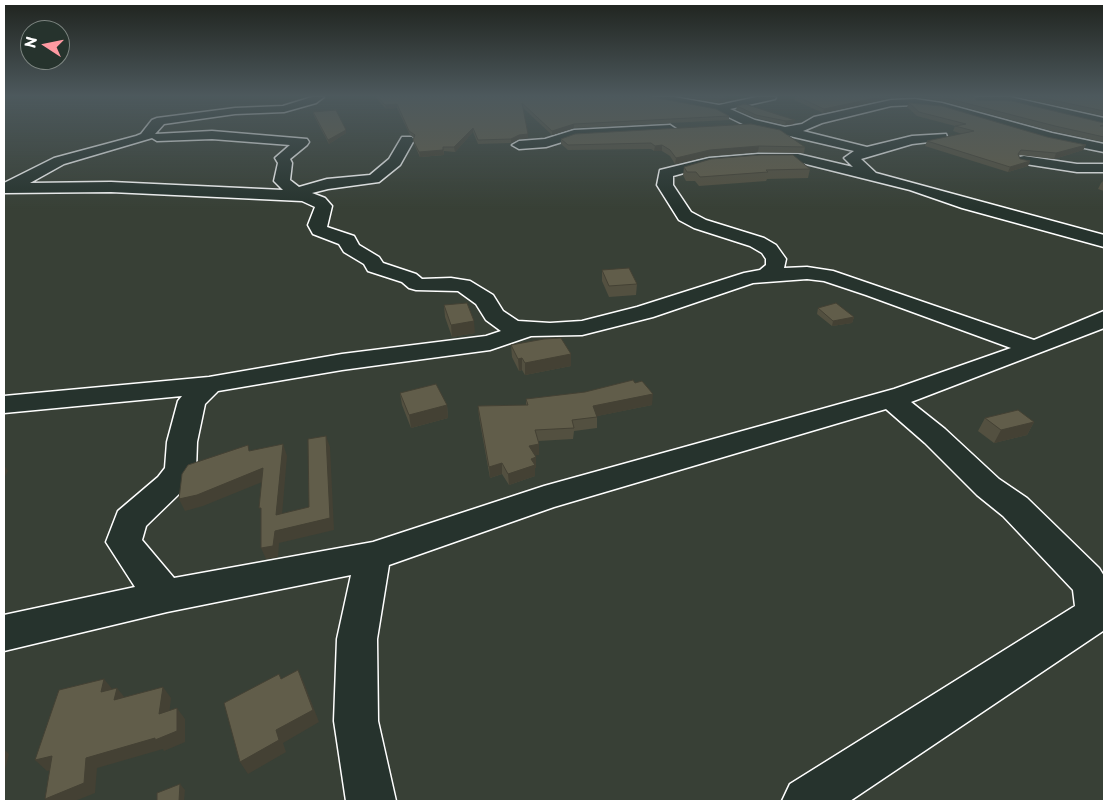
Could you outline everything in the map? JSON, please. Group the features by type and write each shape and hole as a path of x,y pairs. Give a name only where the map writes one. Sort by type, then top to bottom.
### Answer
{"street":[{"path":"141,139 147,135"},
{"path":"37,181 59,161 141,139 196,135 299,140 302,144 282,158 285,163 282,181 296,194"},
{"path":"519,145 546,143 572,135"},
{"path":"801,135 853,146 870,174"},
{"path":"1042,135 1104,148"},
{"path":"767,276 776,266 776,258 768,249 757,242 700,224 685,216 665,185 665,173 710,162 857,155 912,140 941,137"},
{"path":"296,194 330,184 374,179 395,162 407,140"},
{"path":"788,157 870,174 1104,241"},
{"path":"1024,160 1077,168 1104,168"},
{"path":"7,188 37,181 296,194 322,204 323,209 317,225 319,230 347,240 351,248 372,261 375,267 405,276 421,286 451,284 463,286 485,300 494,315 504,324 528,329 582,328 611,322 751,277 790,272 826,275 874,290 1034,348"},
{"path":"4,633 167,596 373,556 544,498 891,399 1034,348 1104,318"},
{"path":"4,404 209,385 325,365 490,343 528,329"},
{"path":"167,596 141,566 124,542 130,520 170,485 180,470 182,442 192,401 209,385"},
{"path":"807,801 1070,633 1089,619 1094,609 1093,590 1086,579 1015,507 988,487 891,399"},
{"path":"372,801 356,721 357,639 373,556"}],"building":[{"path":"325,135 338,135 328,140"},
{"path":"415,135 466,135 454,147 443,147 443,150 419,152 413,140"},
{"path":"476,135 523,135 511,139 478,140"},
{"path":"573,135 787,135 805,147 759,146 710,150 676,158 670,150 662,145 655,146 651,143 568,145 561,139"},
{"path":"957,135 1039,135 1086,145 1056,153 1021,150 1018,154 1020,159 1030,161 1010,167 927,141"},
{"path":"760,155 793,155 810,169 766,170 768,172 700,177 696,172 687,172 684,167 711,159"},
{"path":"629,268 637,284 609,286 602,270"},
{"path":"467,303 474,321 451,325 444,305"},
{"path":"836,303 854,317 833,321 818,308"},
{"path":"561,338 571,354 525,363 522,358 518,359 511,345 544,339"},
{"path":"633,380 635,383 642,381 653,394 593,406 597,417 572,420 574,428 535,430 539,444 529,446 536,457 531,459 535,465 508,474 502,463 489,467 478,406 528,405 526,399 585,392"},
{"path":"436,384 447,405 409,415 400,393"},
{"path":"1018,410 1034,422 1001,430 985,418"},
{"path":"326,436 330,518 275,531 273,546 261,548 261,508 259,508 263,468 197,495 179,499 182,474 188,465 248,445 249,451 283,444 276,515 309,507 308,439"},
{"path":"298,670 313,710 276,730 279,740 240,762 224,703 279,674 281,679"},
{"path":"104,679 101,692 117,688 114,700 163,687 159,714 177,708 177,731 155,740 155,738 86,758 84,783 45,799 52,756 35,760 59,690"},
{"path":"180,784 179,801 157,801 157,793"}]}
